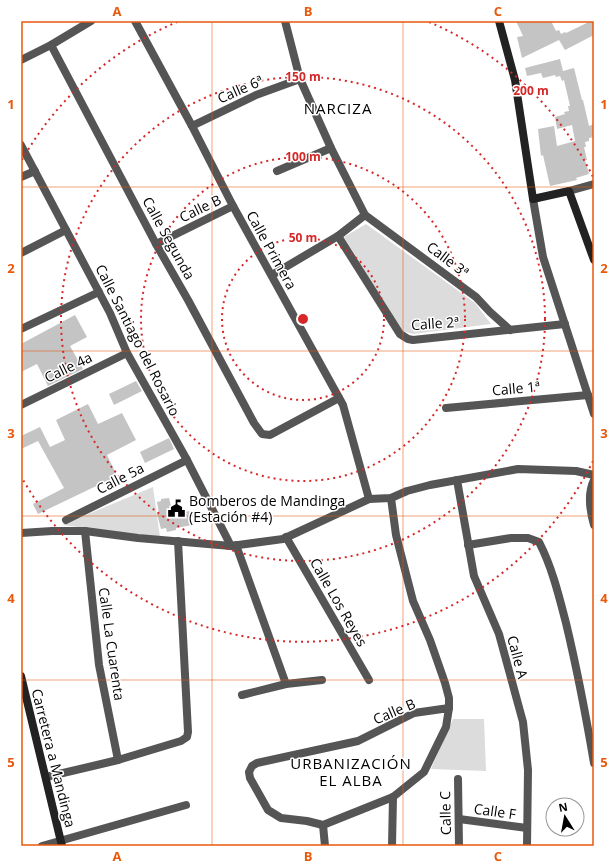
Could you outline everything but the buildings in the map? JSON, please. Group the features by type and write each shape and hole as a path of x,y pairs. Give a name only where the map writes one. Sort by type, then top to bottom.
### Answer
{"main road":[{"path":"499,21 515,80 533,199 569,192 594,260"},
{"name":"Carretera a Mandinga","path":"21,676 61,844"}],"street":[{"path":"21,60 51,45 91,21"},
{"name":"Calle Primera","path":"135,21 192,126 233,206 346,412 369,499"},
{"path":"272,275 338,236 365,214 331,148 300,79 285,21"},
{"name":"Calle Segunda","path":"51,45 156,244 188,300 254,424 262,434 270,435 339,398"},
{"name":"Calle 6ª","path":"192,126 256,95 300,79"},
{"name":"Calle Santiago del Rosario","path":"21,146 110,313 127,353 234,546 286,684"},
{"path":"277,172 331,148"},
{"path":"21,178 35,171"},
{"path":"569,192 594,184"},
{"path":"533,199 543,257 594,414"},
{"name":"Calle B","path":"156,244 233,206"},
{"name":"Calle 3ª","path":"365,214 476,297 510,330"},
{"path":"21,253 66,230"},
{"name":"Calle 2ª","path":"338,236 403,337 413,340 565,324"},
{"path":"21,329 98,292"},
{"name":"Calle 4a","path":"21,405 127,353"},
{"name":"Calle 1ª","path":"446,408 588,395"},
{"name":"Calle 5a","path":"66,520 186,460"},
{"path":"21,532 85,531 138,538 234,546 283,539 369,499 391,498 412,490 457,480 518,469 576,471 594,475"},
{"name":"Calle A","path":"457,480 474,576 499,634 523,722 528,770 527,846"},
{"path":"594,480 591,486 590,501 594,525"},
{"path":"325,846 323,825 393,797 424,772 446,727 449,698 430,640 413,601 396,535 391,498"},
{"name":"Calle La Cuarenta","path":"85,531 99,665 118,760"},
{"name":"Calle Los Reyes","path":"286,537 370,680"},
{"path":"468,545 511,538 528,538 539,542 559,595 575,661 594,763"},
{"path":"46,777 118,760 187,738 188,732 178,541"},
{"path":"242,695 286,684 322,680"},
{"name":"Calle B","path":"323,825 307,821 281,818 268,810 250,778 249,772 252,766 257,763 358,741 414,714 449,708"},
{"name":"Calle C","path":"458,780 459,846"},
{"path":"392,846 393,797"},
{"path":"42,846 61,844 186,806"},
{"name":"Calle F","path":"459,819 528,828"}],"shaded area":[{"path":"366,224 475,303 491,324 413,334 402,331 344,237"},
{"path":"153,487 160,537 62,525"},
{"path":"453,719 484,719 486,771 431,769"}],"place":[{"name":"Bomberos de Mandinga (Estación #4)","path":"176,508"}],"district":[{"name":"NARCIZA","path":"338,108"},
{"name":"URBANIZACIÓN EL ALBA","path":"351,772"}]}
